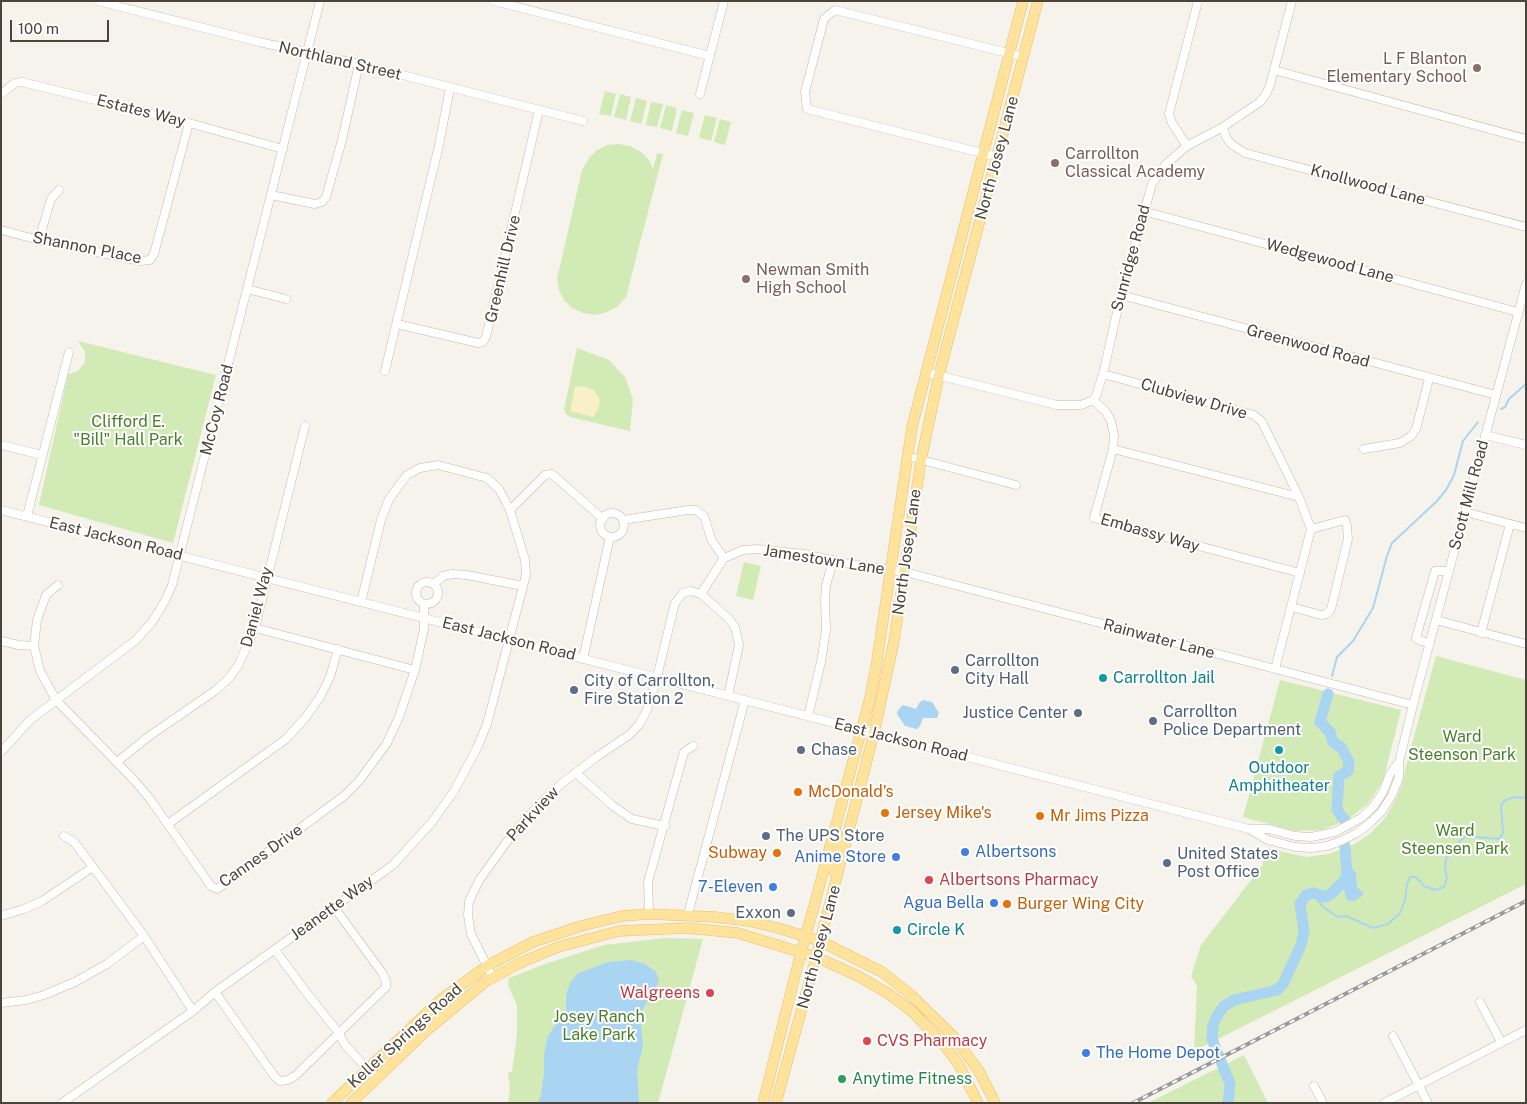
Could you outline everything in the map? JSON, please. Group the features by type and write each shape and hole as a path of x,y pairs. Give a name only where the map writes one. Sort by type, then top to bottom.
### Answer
{"main road":[{"name":"North Josey Lane","path":"763,1103 800,952 806,937 845,794 873,684 912,427 1023,1"},
{"name":"North Josey Lane","path":"776,1103 849,834 874,733 894,641 921,460 939,375 1038,1"},
{"path":"845,794 848,800 843,822 844,829 849,834"},
{"path":"834,832 839,840 833,868 837,877"},
{"name":"Keller Springs Road","path":"332,1103 439,1001 487,966 533,942 622,916 688,914 748,921 778,928 820,941 882,972 910,994 954,1037 979,1071 996,1103"},
{"path":"687,928 688,914"},
{"name":"Keller Springs Road","path":"351,1103 426,1031 485,982 520,963 586,938 619,931 687,928 738,933 816,957 858,976 889,994 914,1014 945,1046 959,1065 978,1103"}],"street":[{"name":"Northland Street","path":"98,1 259,42 359,64 583,121"},
{"name":"McCoy Road","path":"1,751 30,720 136,640 152,622 172,585 320,1"},
{"path":"494,1 710,56"},
{"path":"700,94 724,1"},
{"path":"1187,146 1172,123 1169,111 1198,1"},
{"name":"Sunridge Road","path":"1093,400 1096,396 1143,211 1152,184 1166,164 1187,146 1223,127 1260,102 1266,94 1274,70 1292,1"},
{"path":"998,157 807,109 805,92 824,19 835,10 1024,57"},
{"path":"271,195 315,204 322,202 326,197 342,140 359,64"},
{"path":"1274,70 1526,139"},
{"name":"Estates Way","path":"1,94 14,82 22,82 188,123 283,149"},
{"path":"385,371 398,324 440,144 450,88"},
{"name":"Greenhill Drive","path":"398,324 478,343 482,342 486,337 539,110"},
{"name":"Shannon Place","path":"1,230 140,261 150,260 154,254 188,123"},
{"name":"Knollwood Lane","path":"1223,127 1226,137 1231,144 1246,153 1526,227"},
{"path":"39,240 51,199 59,190"},
{"name":"Wedgewood Lane","path":"1143,211 1518,312"},
{"name":"Scott Mill Road","path":"1413,705 1526,284"},
{"path":"247,288 286,299"},
{"name":"Greenwood Road","path":"1121,295 1496,396"},
{"path":"27,516 69,352"},
{"path":"925,372 1057,405 1081,405 1093,400"},
{"name":"Clubview Drive","path":"1102,374 1254,416 1262,422 1299,497 1311,529"},
{"path":"1364,449 1400,443 1411,436 1416,429 1429,379"},
{"name":"Embassy Way","path":"1093,400 1106,412 1111,421 1114,435 1094,518 1300,573"},
{"name":"Daniel Way","path":"117,762 148,737 216,690 229,678 245,654 255,628 305,426"},
{"path":"1485,435 1526,446"},
{"path":"1,445 42,455"},
{"path":"1112,449 1299,497"},
{"path":"908,456 1016,485"},
{"name":"Jeanette Way","path":"62,1103 193,1011 215,992 393,865 432,822 454,791 477,748 487,724 526,575 525,560 510,510 493,482 487,478 438,465 420,468 408,475 389,499 381,520 361,602"},
{"path":"510,510 545,475 552,474 602,518"},
{"name":"East Jackson Road","path":"1,510 1249,829 1270,829 1296,836 1311,837 1335,832 1361,818 1373,807 1383,792 1390,774 1399,762 1413,705"},
{"path":"623,520 623,531 618,536 610,537 602,530 602,518 608,514 615,514 623,520 696,510 704,516 712,540 724,558 701,594 728,618 734,627 739,645 728,696"},
{"path":"1465,512 1526,528"},
{"path":"1276,669 1311,529 1345,520 1348,539 1331,609 1327,614 1321,615 1292,607"},
{"path":"1481,633 1510,524"},
{"path":"583,658 610,537"},
{"name":"Jamestown Lane","path":"724,558 743,550 757,549 790,552 905,572"},
{"path":"808,716 824,646 826,586 833,560"},
{"path":"1430,643 1421,642 1416,638 1435,571 1449,571"},
{"name":"Rainwater Lane","path":"905,572 1413,705"},
{"path":"434,584 438,590 437,598 432,603 424,604 417,597 416,590 424,583 434,584 443,576 452,574 467,575 523,586"},
{"path":"1,641 34,646 37,620 46,595 58,585"},
{"name":"Parkview","path":"493,978 471,934 468,915 469,901 480,879 511,836 536,808 561,784 629,735 639,725 647,710 657,677 675,603 684,593 691,591 701,594"},
{"name":"Cannes Drive","path":"34,646 40,671 56,700 135,781 168,824 211,886 217,889 344,796 359,781 387,744 399,717 415,670 424,629 424,604"},
{"path":"1436,620 1526,644"},
{"path":"255,628 415,670"},
{"path":"168,824 286,739 306,717 320,697 330,677 338,649"},
{"path":"688,914 745,700"},
{"path":"649,914 648,882 684,752 693,746"},
{"path":"576,772 613,806 632,819 665,826"},
{"path":"64,836 74,842 144,936 193,1011"},
{"path":"1,916 42,901 93,867"},
{"path":"215,992 275,1077 280,1081 288,1080 295,1076 386,987 383,974 334,907"},
{"path":"1,1003 35,998 75,982 107,964 144,936"},
{"path":"275,950 338,1032 345,1045 376,1078"},
{"path":"1480,1002 1501,1042"},
{"path":"1384,1103 1526,1030"},
{"path":"1393,1036 1428,1103"},
{"path":"1314,1086 1323,1103"}],"green space":[{"path":"605,91 616,94 611,116 599,114"},
{"path":"620,94 631,97 626,120 614,117"},
{"path":"636,98 647,101 641,124 630,121"},
{"path":"651,102 663,104 657,127 646,125"},
{"path":"666,105 677,108 672,131 660,128"},
{"path":"682,110 694,113 688,136 676,133"},
{"path":"705,115 717,118 711,141 699,138"},
{"path":"720,119 731,122 725,145 714,142"},
{"path":"607,145 630,146 641,152 649,160 653,169 657,153 663,154 626,297 617,307 607,312 595,315 583,313 572,308 564,300 559,290 557,279 582,170 589,158 597,150"},
{"name":"Clifford E. \"Bill\" Hall Park","path":"78,341 216,375 173,543 39,505 68,374 78,371 85,362 85,352"},
{"path":"577,348 609,360 625,377 633,399 630,431 570,417 566,414 564,409"},
{"path":"744,562 761,566 753,600 736,596"},
{"name":"Ward Steensen Park","path":"1436,656 1526,680 1526,884 1194,1051 1197,986 1191,976 1201,945 1262,866 1266,848 1306,857 1329,854 1355,844 1371,833 1384,819 1402,785"},
{"path":"1280,680 1401,710 1383,781 1368,804 1347,820 1322,830 1295,831 1243,817"},
{"name":"Josey Ranch Lake Park","path":"665,938 703,939 658,1103 508,1103 510,1087 508,1072 512,1072 517,1034 517,1005 508,985 509,978 604,945"},
{"path":"1244,1055 1268,1103 1148,1103"}],"sand":[{"path":"583,386 594,390 600,400 598,410 593,417 570,411 575,387"}],"water":[{"path":"923,700 932,702 939,713 937,718 923,718 917,729 905,726 897,714 898,710 903,705 916,709"},
{"path":"1344,858 1349,858 1351,867 1356,873 1357,887 1364,894 1355,901 1346,899 1344,889 1339,889 1336,893 1332,891 1344,878"},
{"path":"632,960 645,964 656,972 659,982 640,1014 643,1046 637,1070 639,1103 537,1103 541,1096 544,1054 548,1036 558,1021 566,1015 566,996 570,983 577,974 608,962"}],"waterway":[{"path":"1501,409 1526,384"},
{"path":"1332,676 1337,657 1353,641 1373,608 1392,543 1437,501 1446,490 1454,475 1463,441 1478,422"},
{"path":"1328,694 1320,722 1330,732 1333,742 1341,747 1349,762 1348,771 1339,776 1337,809 1345,820"},
{"path":"1313,893 1323,907 1338,917 1346,916 1373,928 1388,924 1400,913 1410,877 1416,877 1424,886 1435,890 1444,887 1447,878 1445,870 1446,859 1454,846 1466,836 1499,839 1503,833 1501,806 1504,801 1513,797 1526,798"},
{"path":"1228,1103 1230,1084 1212,1039 1213,1025 1217,1016 1223,1007 1234,1000 1277,990 1283,984 1301,945 1304,931 1300,904 1306,895 1313,893 1324,897 1330,895 1344,881 1347,875 1345,846"}],"railway":[{"path":"1133,1103 1526,901"}],"place":[{"name":"L F Blanton Elementary School","path":"1477,68"},
{"name":"Carrollton Classical Academy","path":"1055,163"},
{"name":"Newman Smith High School","path":"746,279"},
{"name":"Carrollton City Hall","path":"955,670"},
{"name":"Carrollton Jail","path":"1103,678"},
{"name":"City of Carrollton, Fire Station 2","path":"574,690"},
{"name":"Justice Center","path":"1078,713"},
{"name":"Carrollton Police Department","path":"1153,721"},
{"name":"Chase","path":"801,750"},
{"name":"Outdoor Amphitheater","path":"1279,750"},
{"name":"McDonald's","path":"798,792"},
{"name":"Jersey Mike's","path":"885,813"},
{"name":"Mr Jims Pizza","path":"1040,816"},
{"name":"The UPS Store","path":"766,836"},
{"name":"Albertsons","path":"965,852"},
{"name":"Subway","path":"777,853"},
{"name":"Anime Store","path":"896,857"},
{"name":"United States Post Office","path":"1167,863"},
{"name":"Albertsons Pharmacy","path":"929,880"},
{"name":"7-Eleven","path":"773,887"},
{"name":"Agua Bella","path":"994,903"},
{"name":"Burger Wing City","path":"1007,904"},
{"name":"Exxon","path":"791,913"},
{"name":"Circle K","path":"897,930"},
{"name":"Walgreens","path":"710,993"},
{"name":"CVS Pharmacy","path":"867,1041"},
{"name":"The Home Depot","path":"1086,1053"},
{"name":"Anytime Fitness","path":"842,1079"}],"park label":[{"name":"Ward Steenson Park","path":"1462,746"}]}
